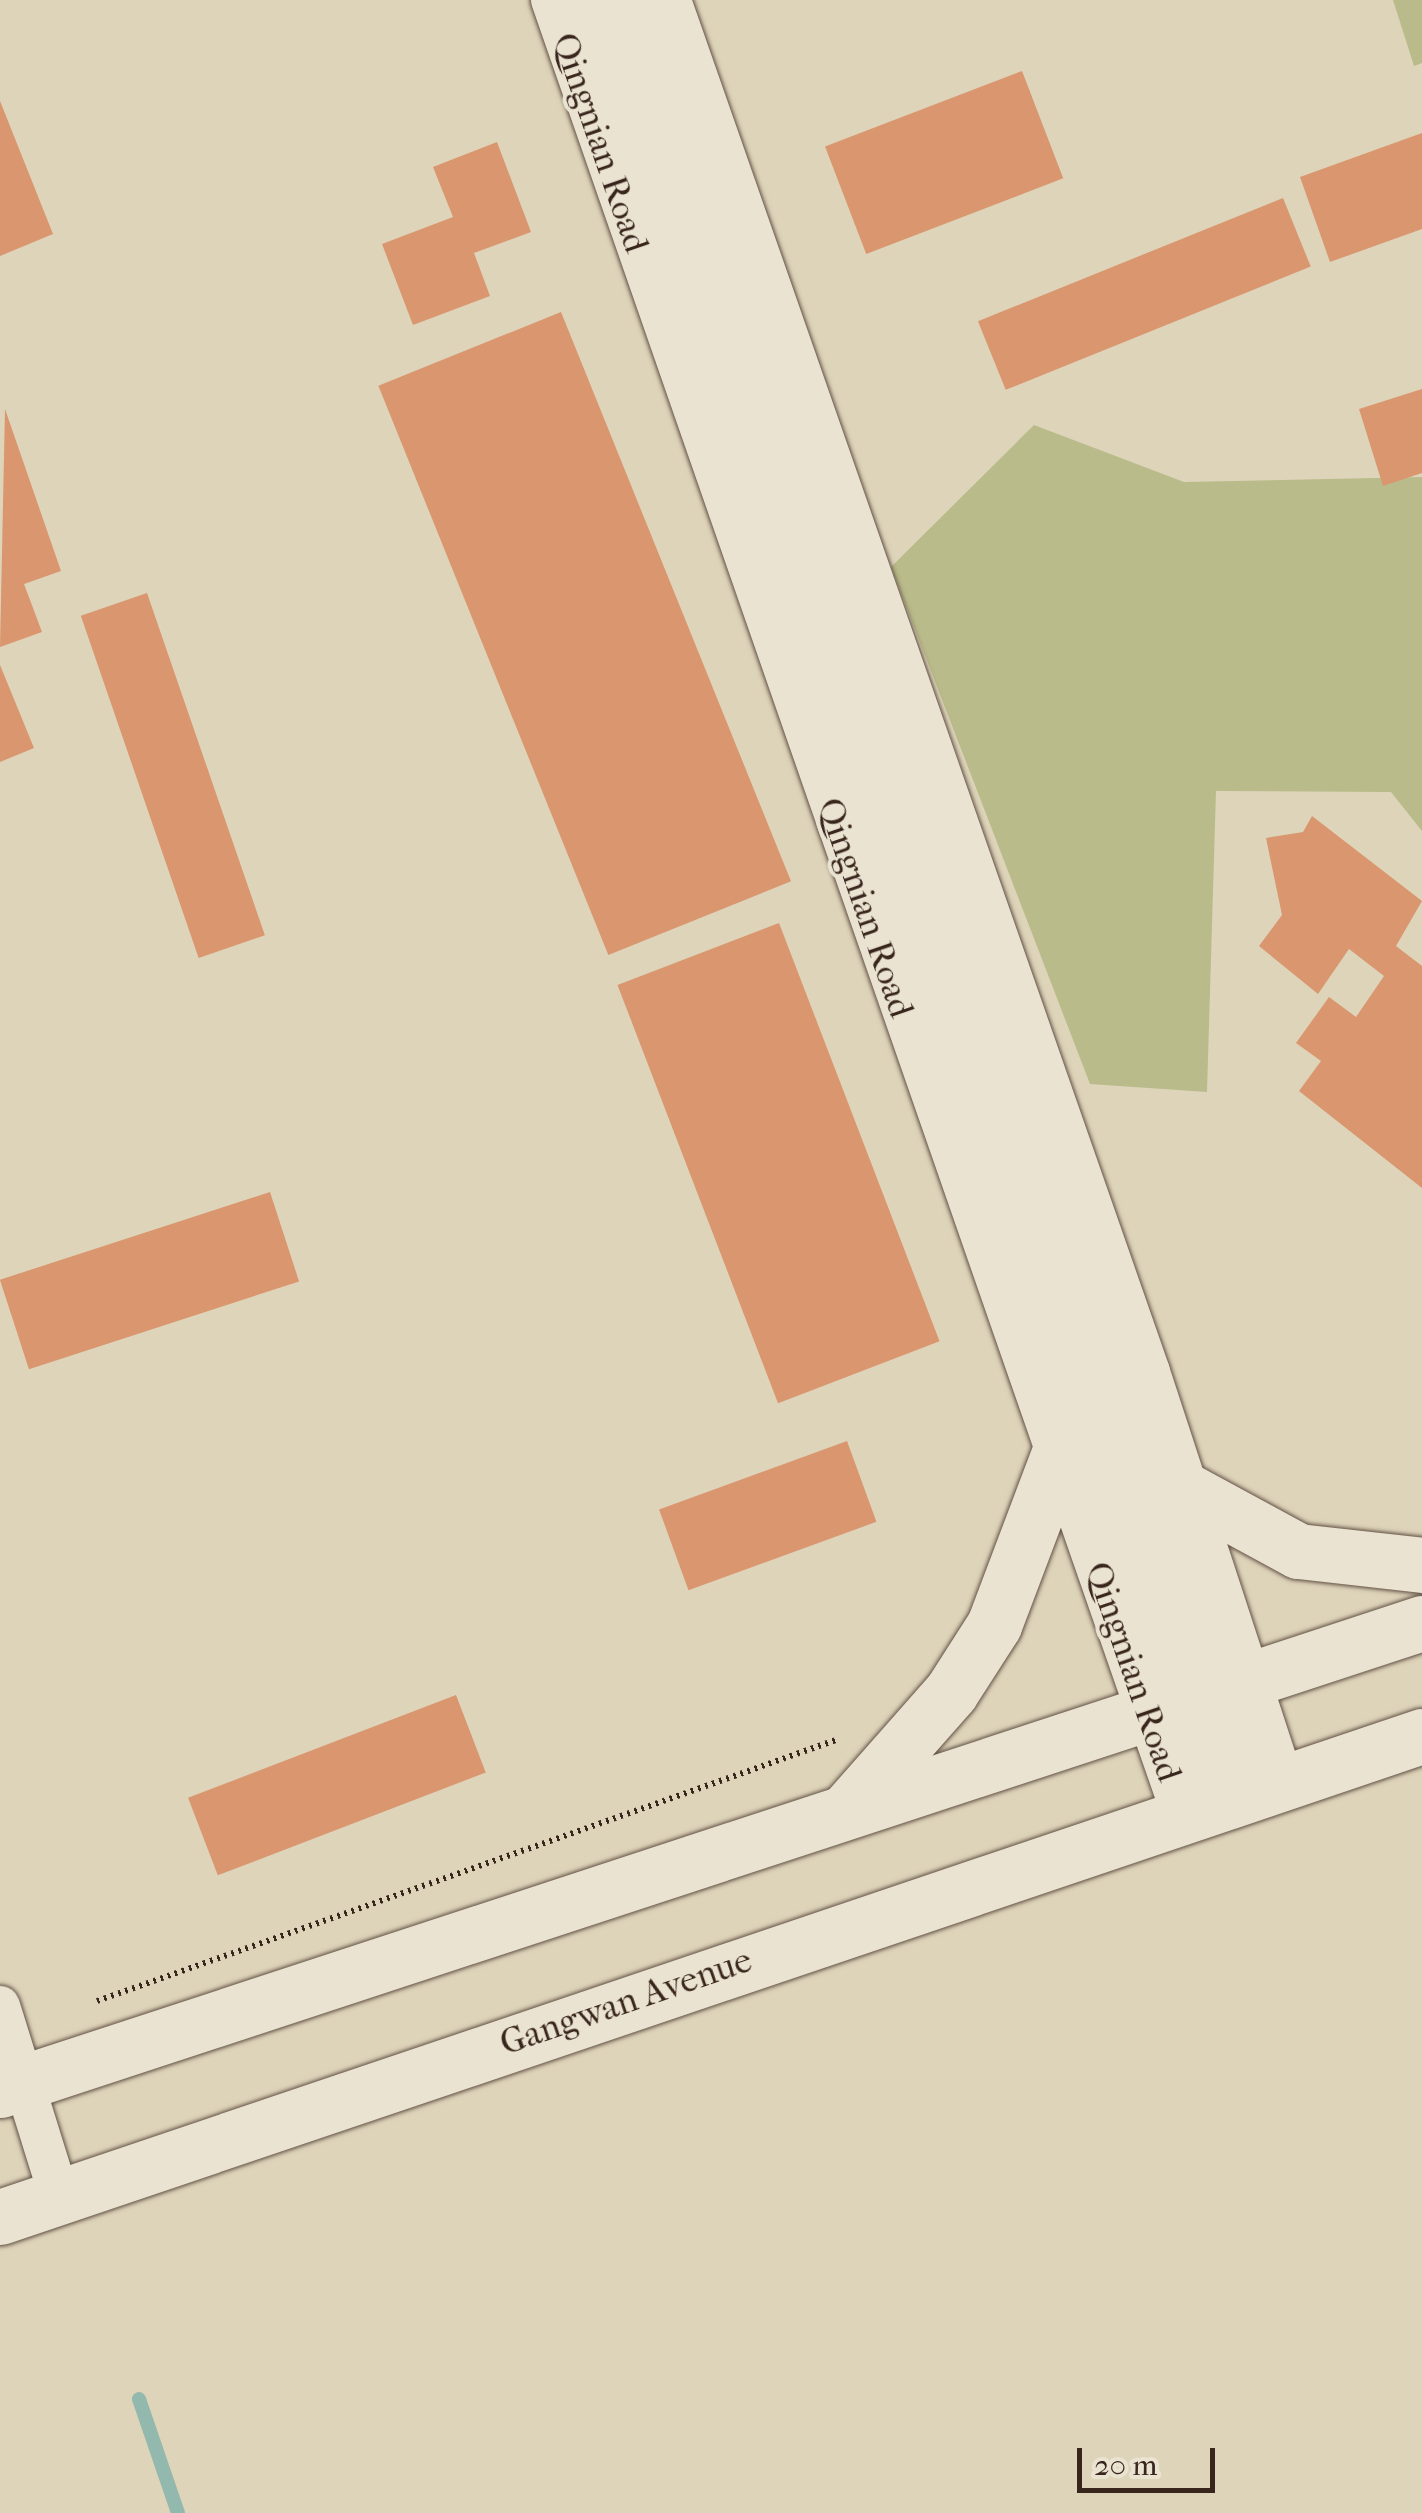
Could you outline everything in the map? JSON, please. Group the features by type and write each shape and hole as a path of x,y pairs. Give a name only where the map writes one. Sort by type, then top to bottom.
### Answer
{"main road":[{"name":"Qingnian Road","path":"594,0 1234,1799"},
{"name":"Qingnian Road","path":"636,0 1131,1437 1200,1696"},
{"path":"1131,1437 1184,1489 1298,1551 1422,1564"},
{"path":"846,1811 951,1692 994,1624 1058,1456"},
{"path":"12,2086 1422,1624"},
{"name":"Gangwan Avenue","path":"0,2216 1422,1736"}],"street":[{"name":"Qingnian Road","path":"550,0 1058,1456 1200,1696 1234,1799"},
{"name":"Qingnian Road","path":"672,0 1150,1372 1184,1489 1200,1696"},
{"path":"0,2006 12,2086 60,2196"}],"path":[{"path":"82,2006 844,1737"}],"green space":[{"path":"1393,0 1422,0 1422,63 1414,66"},
{"path":"1034,425 1184,482 1422,477 1422,831 1391,792 1216,791 1207,1092 1090,1084 891,567"}],"building":[{"path":"1022,71 1063,178 866,254 825,147"},
{"path":"0,101 53,234 0,256"},
{"path":"1422,133 1422,229 1330,262 1300,177"},
{"path":"497,142 531,232 474,253 490,296 413,325 382,244 453,217 433,167"},
{"path":"1283,198 1311,267 1006,390 978,321"},
{"path":"561,312 791,881 608,955 378,386"},
{"path":"1422,389 1422,473 1383,486 1359,409"},
{"path":"5,409 61,571 24,584 42,632 0,647"},
{"path":"147,593 265,935 199,958 81,616"},
{"path":"0,665 34,748 0,762"},
{"path":"1312,816 1422,901 1396,946 1422,966 1422,1188 1299,1091 1321,1061 1296,1043 1329,997 1356,1017 1384,976 1349,949 1318,994 1259,946 1282,915 1266,838 1303,832"},
{"path":"779,923 940,1341 778,1403 617,985"},
{"path":"270,1192 299,1281 29,1369 0,1280"},
{"path":"847,1441 876,1522 688,1590 659,1509"},
{"path":"456,1695 486,1772 218,1875 188,1798"}],"waterway":[{"path":"139,2399 178,2513"}]}
